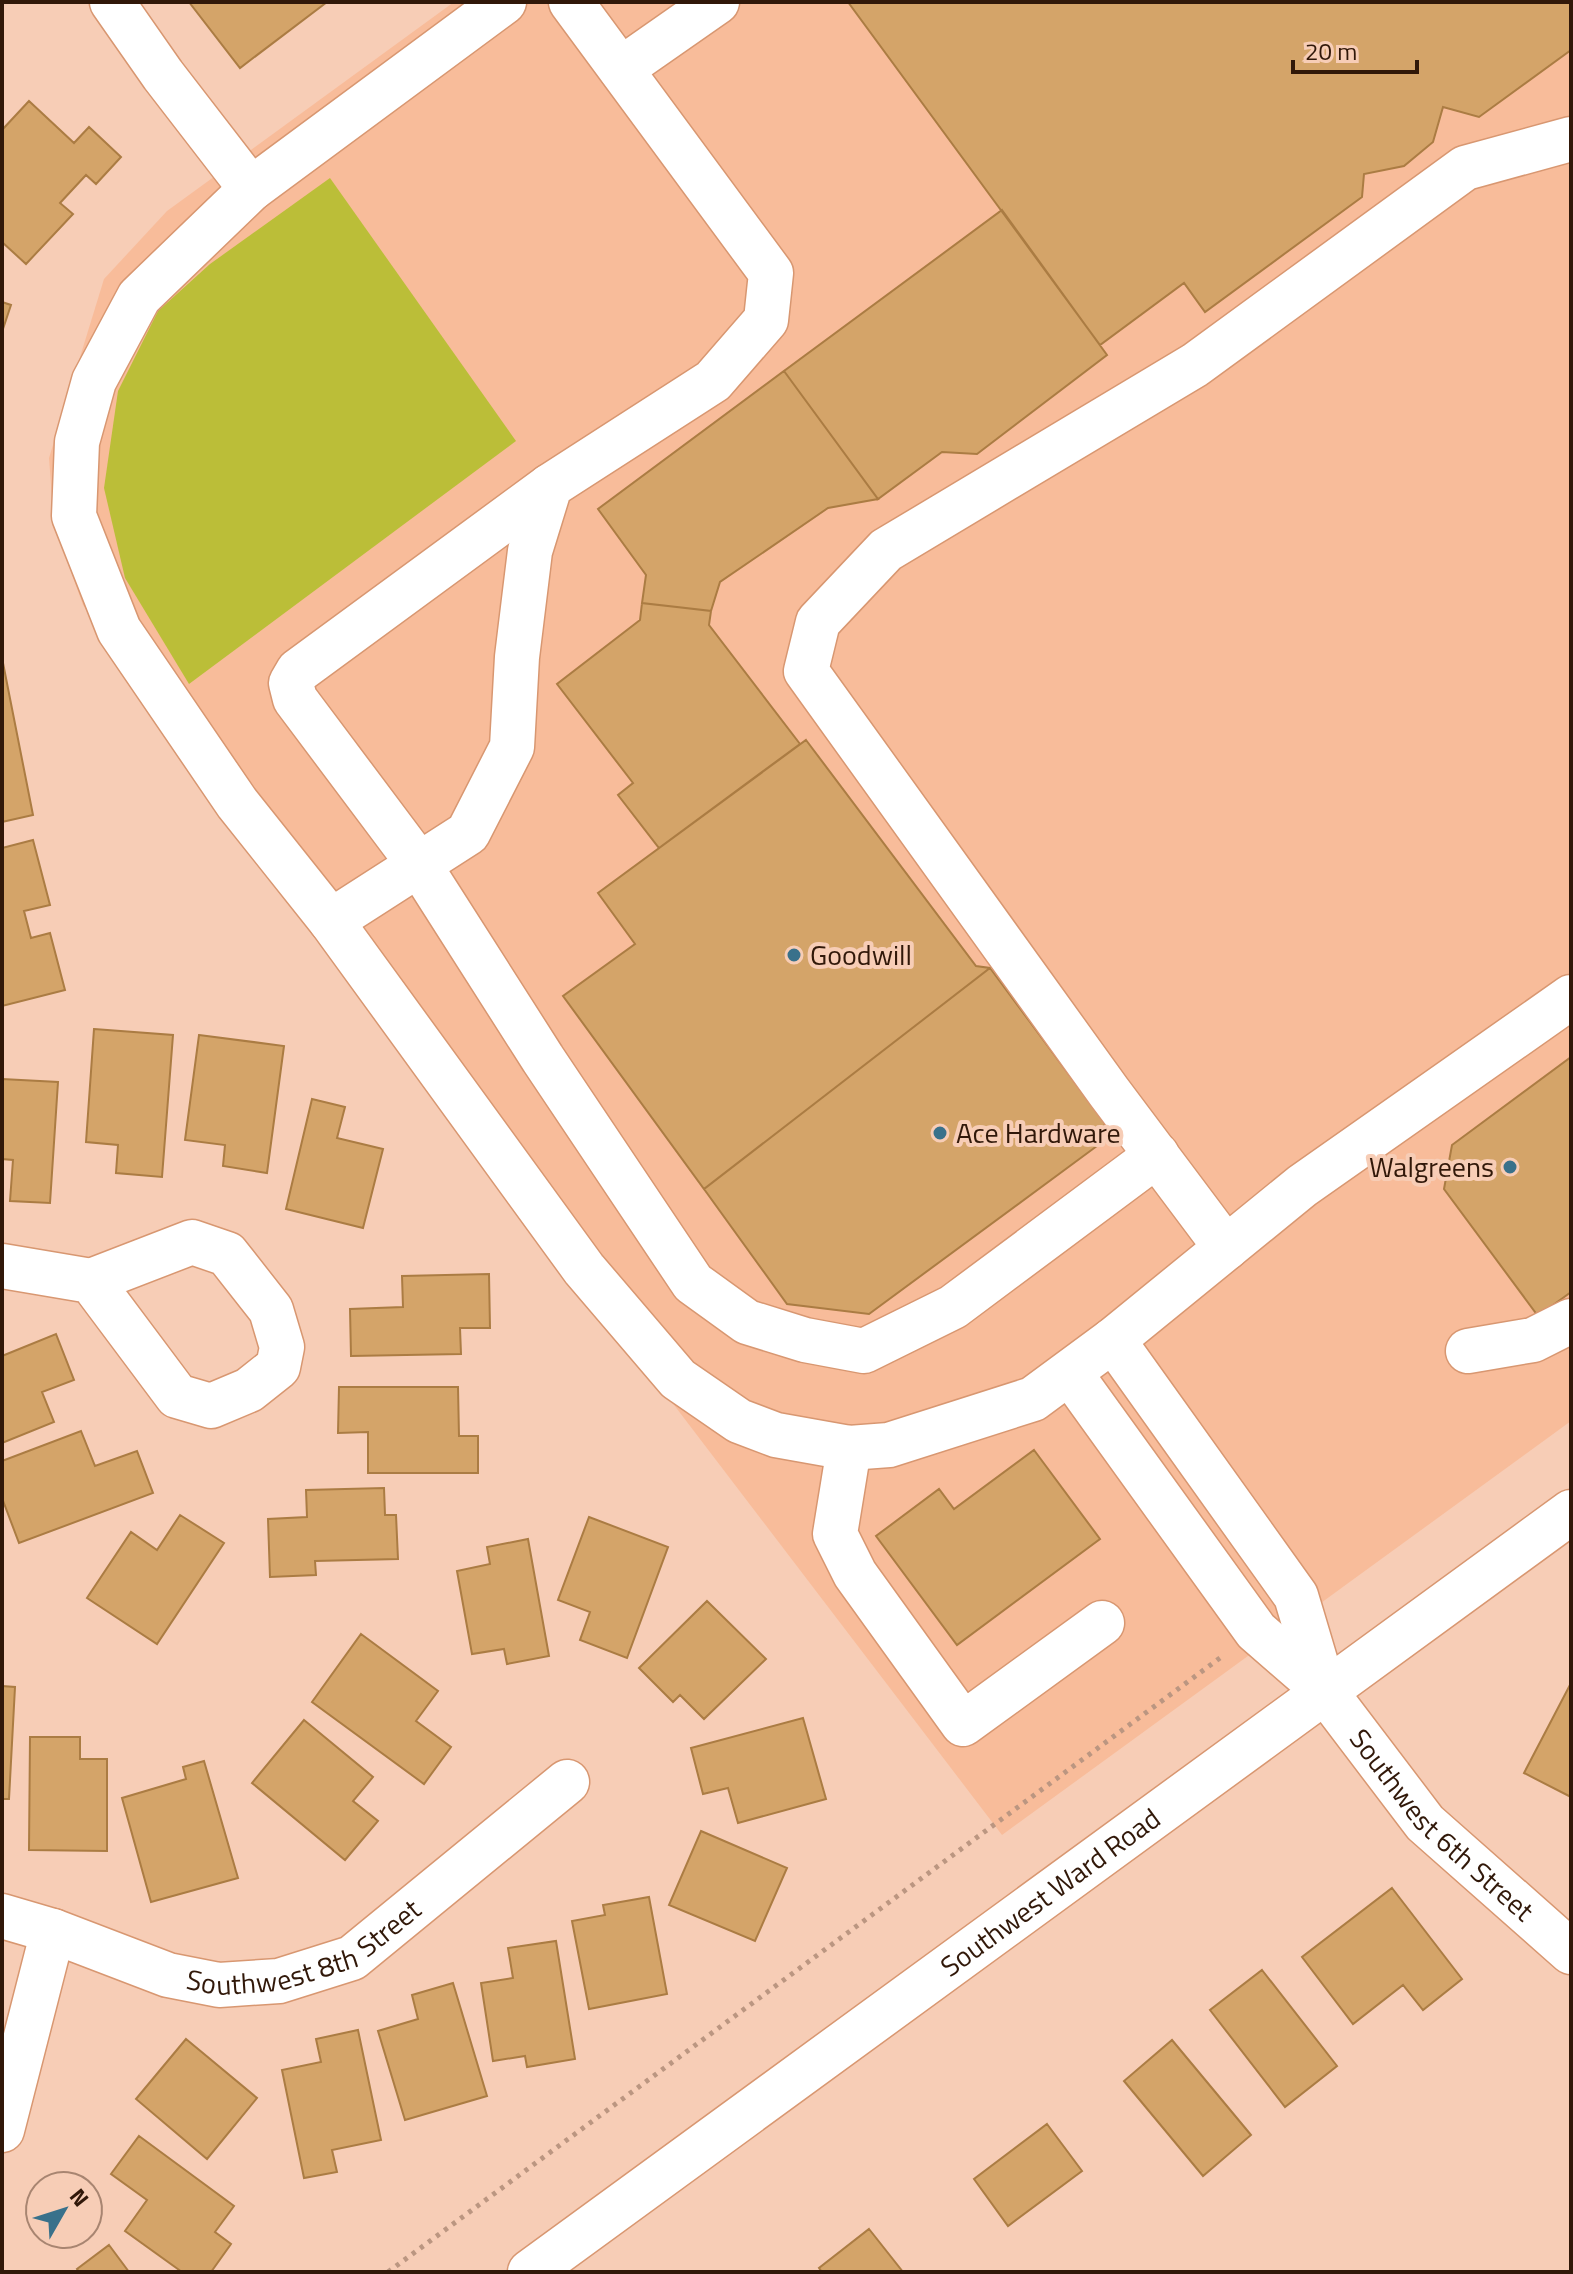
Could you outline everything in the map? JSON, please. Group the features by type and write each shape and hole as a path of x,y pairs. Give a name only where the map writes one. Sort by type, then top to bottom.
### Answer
{"street":[{"path":"112,2 163,75 251,189"},
{"path":"504,2 251,189 139,297 94,381 77,442 74,516 119,630 237,803 331,921 584,1269 678,1379 739,1421 776,1435 849,1448 889,1445 1033,1399 1113,1340 1312,1179 1571,997"},
{"path":"571,2 771,273 766,320 713,381 550,486 298,671 291,683 295,699 418,863 693,1283 747,1322 805,1340 864,1351 953,1307 1157,1155"},
{"path":"621,69 717,2"},
{"path":"1226,1248 806,671 818,622 886,550 1195,365 1465,168 1571,139"},
{"path":"331,921 468,833 512,747 517,657 530,551 550,486"},
{"path":"2,1266 91,1281"},
{"path":"1468,1351 1533,1340 1571,1321"},
{"path":"1113,1340 1296,1596 1324,1690"},
{"path":"1070,1373 1256,1631 1324,1690"},
{"path":"849,1448 835,1534 855,1574 963,1724 1102,1623"},
{"name":"Southwest Ward Road","path":"530,2272 1571,1512"},
{"name":"Southwest 6th Street","path":"1324,1690 1425,1823 1571,1952"},
{"name":"Southwest 8th Street","path":"2,1916 53,1931 168,1975 219,1985 279,1981 352,1958 567,1782"},
{"path":"2,2130 53,1931"}],"path":[{"path":"388,2272 1256,1631"}],"shaded area":[{"path":"454,2 1571,2 1571,1421 1002,1835 353,984 83,605 54,524 49,458 104,279 167,211"},
{"path":"330,178 516,441 189,684 125,578 104,488 118,391 158,311 210,264"}],"building":[{"path":"189,2 327,2 240,68"},
{"path":"848,2 1571,2 1571,50 1479,117 1443,107 1433,142 1404,166 1364,174 1362,197 1205,312 1184,283 1100,345"},
{"path":"29,101 74,143 89,127 121,157 96,184 86,175 60,203 73,214 26,264 2,242 2,130"},
{"path":"1002,210 1107,355 977,454 942,452 878,499 784,371"},
{"path":"2,302 11,305 2,332"},
{"path":"784,371 878,499 828,508 720,582 711,611 642,603 646,575 598,509"},
{"path":"642,603 711,611 709,625 800,744 659,848 618,795 633,783 557,684 640,620"},
{"path":"2,663 33,815 2,822"},
{"name":"Goodwill","path":"806,740 976,966 990,968 704,1189 563,996 635,944 598,893"},
{"path":"33,840 50,905 24,911 31,938 50,933 65,990 2,1006 2,848"},
{"name":"Ace Hardware","path":"990,968 1105,1123 1101,1143 869,1314 787,1304 704,1189"},
{"path":"94,1029 173,1035 162,1177 116,1173 118,1145 86,1142"},
{"path":"199,1035 284,1046 267,1173 223,1166 225,1145 185,1140"},
{"name":"Walgreens","path":"1571,1057 1571,1292 1538,1316 1444,1189 1452,1145"},
{"path":"2,1079 58,1082 50,1203 10,1201 13,1160 2,1159"},
{"path":"312,1099 345,1107 337,1138 383,1149 363,1228 286,1209"},
{"path":"489,1274 490,1328 460,1328 461,1354 351,1356 350,1309 403,1307 402,1276"},
{"path":"56,1334 74,1380 42,1392 54,1422 2,1443 2,1356"},
{"path":"339,1387 458,1387 459,1436 478,1436 478,1473 368,1473 368,1432 338,1433"},
{"path":"81,1431 95,1466 137,1451 153,1493 19,1543 2,1498 2,1461"},
{"path":"1034,1450 1100,1539 957,1645 876,1536 939,1489 954,1509"},
{"path":"384,1488 385,1515 396,1515 398,1559 315,1561 316,1575 270,1577 268,1519 307,1517 306,1490"},
{"path":"180,1515 224,1543 157,1644 87,1598 131,1532 157,1550"},
{"path":"589,1517 668,1547 627,1658 580,1640 590,1612 558,1600"},
{"path":"528,1539 549,1656 507,1664 504,1649 472,1654 457,1571 490,1564 487,1547"},
{"path":"707,1601 766,1659 704,1719 680,1695 673,1702 639,1668"},
{"path":"361,1634 438,1691 416,1721 451,1747 424,1784 312,1702"},
{"path":"1571,1683 1571,1797 1524,1773"},
{"path":"2,1686 15,1687 9,1799 2,1799"},
{"path":"803,1718 826,1799 738,1823 728,1788 703,1794 691,1748"},
{"path":"304,1720 373,1777 353,1801 378,1821 345,1860 252,1783"},
{"path":"30,1737 80,1737 80,1759 107,1759 107,1851 29,1850"},
{"path":"204,1761 238,1878 151,1902 122,1798 186,1779 183,1767"},
{"path":"701,1831 787,1868 755,1941 669,1905"},
{"path":"1392,1888 1462,1979 1423,2010 1403,1985 1353,2024 1302,1957"},
{"path":"649,1897 667,1994 589,2009 572,1921 605,1915 603,1905"},
{"path":"556,1941 575,2059 527,2067 525,2056 493,2061 481,1983 513,1978 508,1948"},
{"path":"1262,1970 1337,2066 1285,2107 1210,2010"},
{"path":"453,1983 487,2096 405,2120 378,2031 418,2019 412,1995"},
{"path":"358,2030 381,2140 332,2150 337,2172 304,2178 282,2070 321,2062 316,2039"},
{"path":"186,2039 257,2098 207,2159 136,2099"},
{"path":"1172,2040 1251,2135 1203,2176 1124,2081"},
{"path":"1047,2124 1082,2171 1008,2226 974,2179"},
{"path":"139,2136 234,2206 215,2232 231,2244 211,2272 182,2272 125,2231 147,2200 111,2174"},
{"path":"869,2229 903,2272 822,2272 819,2268"},
{"path":"109,2245 129,2272 79,2272 77,2269"}],"place":[{"name":"Goodwill","path":"794,955"},
{"name":"Ace Hardware","path":"940,1133"},
{"name":"Walgreens","path":"1510,1167"}]}
